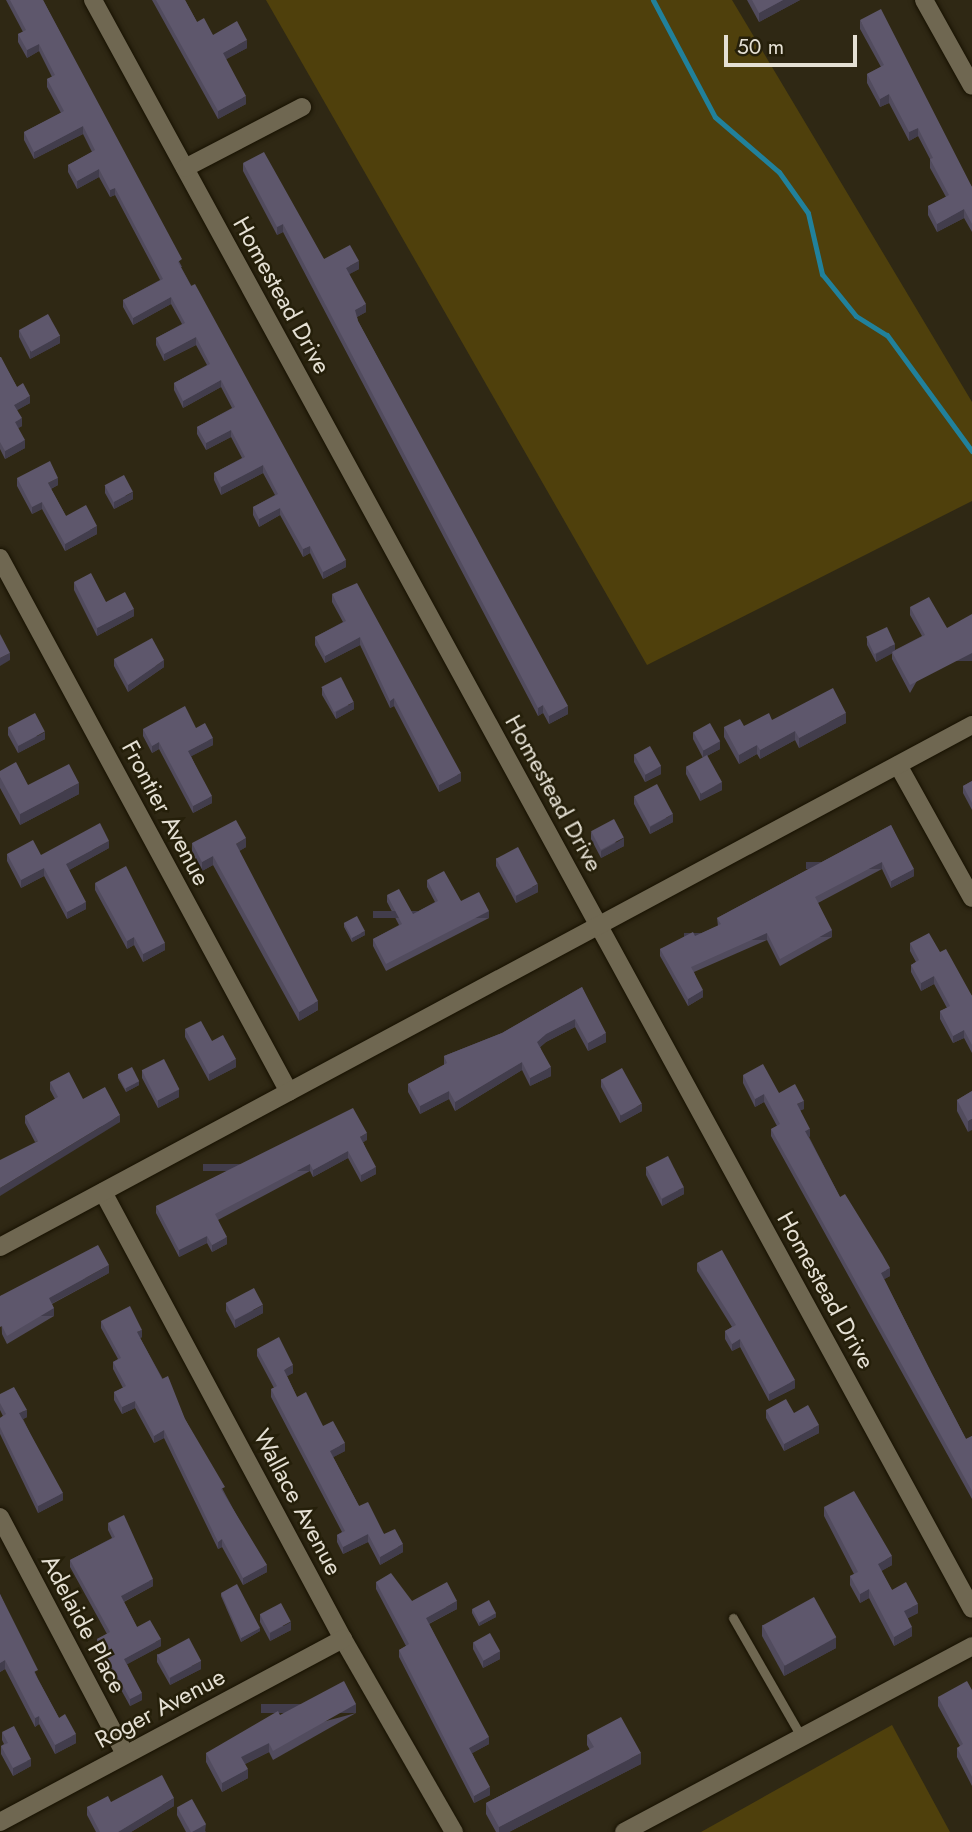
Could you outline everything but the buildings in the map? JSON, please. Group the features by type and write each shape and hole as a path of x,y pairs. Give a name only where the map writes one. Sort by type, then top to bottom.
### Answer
{"street":[{"name":"Homestead Drive","path":"93,0 972,1609"},
{"path":"925,0 972,86"},
{"path":"185,168 302,107"},
{"name":"Frontier Avenue","path":"0,558 289,1092"},
{"path":"0,1247 972,725"},
{"path":"898,765 972,898"},
{"name":"Wallace Avenue","path":"103,1192 344,1639 454,1832"},
{"name":"Adelaide Place","path":"0,1517 125,1754"},
{"name":"Roger Avenue","path":"0,1822 344,1639"},
{"path":"624,1832 972,1646"}],"lane":[{"path":"733,1618 802,1738"}],"shaded area":[{"path":"266,0 732,0 972,402 972,501 647,665"},
{"path":"892,1725 950,1832 701,1832"}],"waterway":[{"path":"653,0 715,117 779,172 808,213 822,274 856,316 887,335 972,451"}]}
